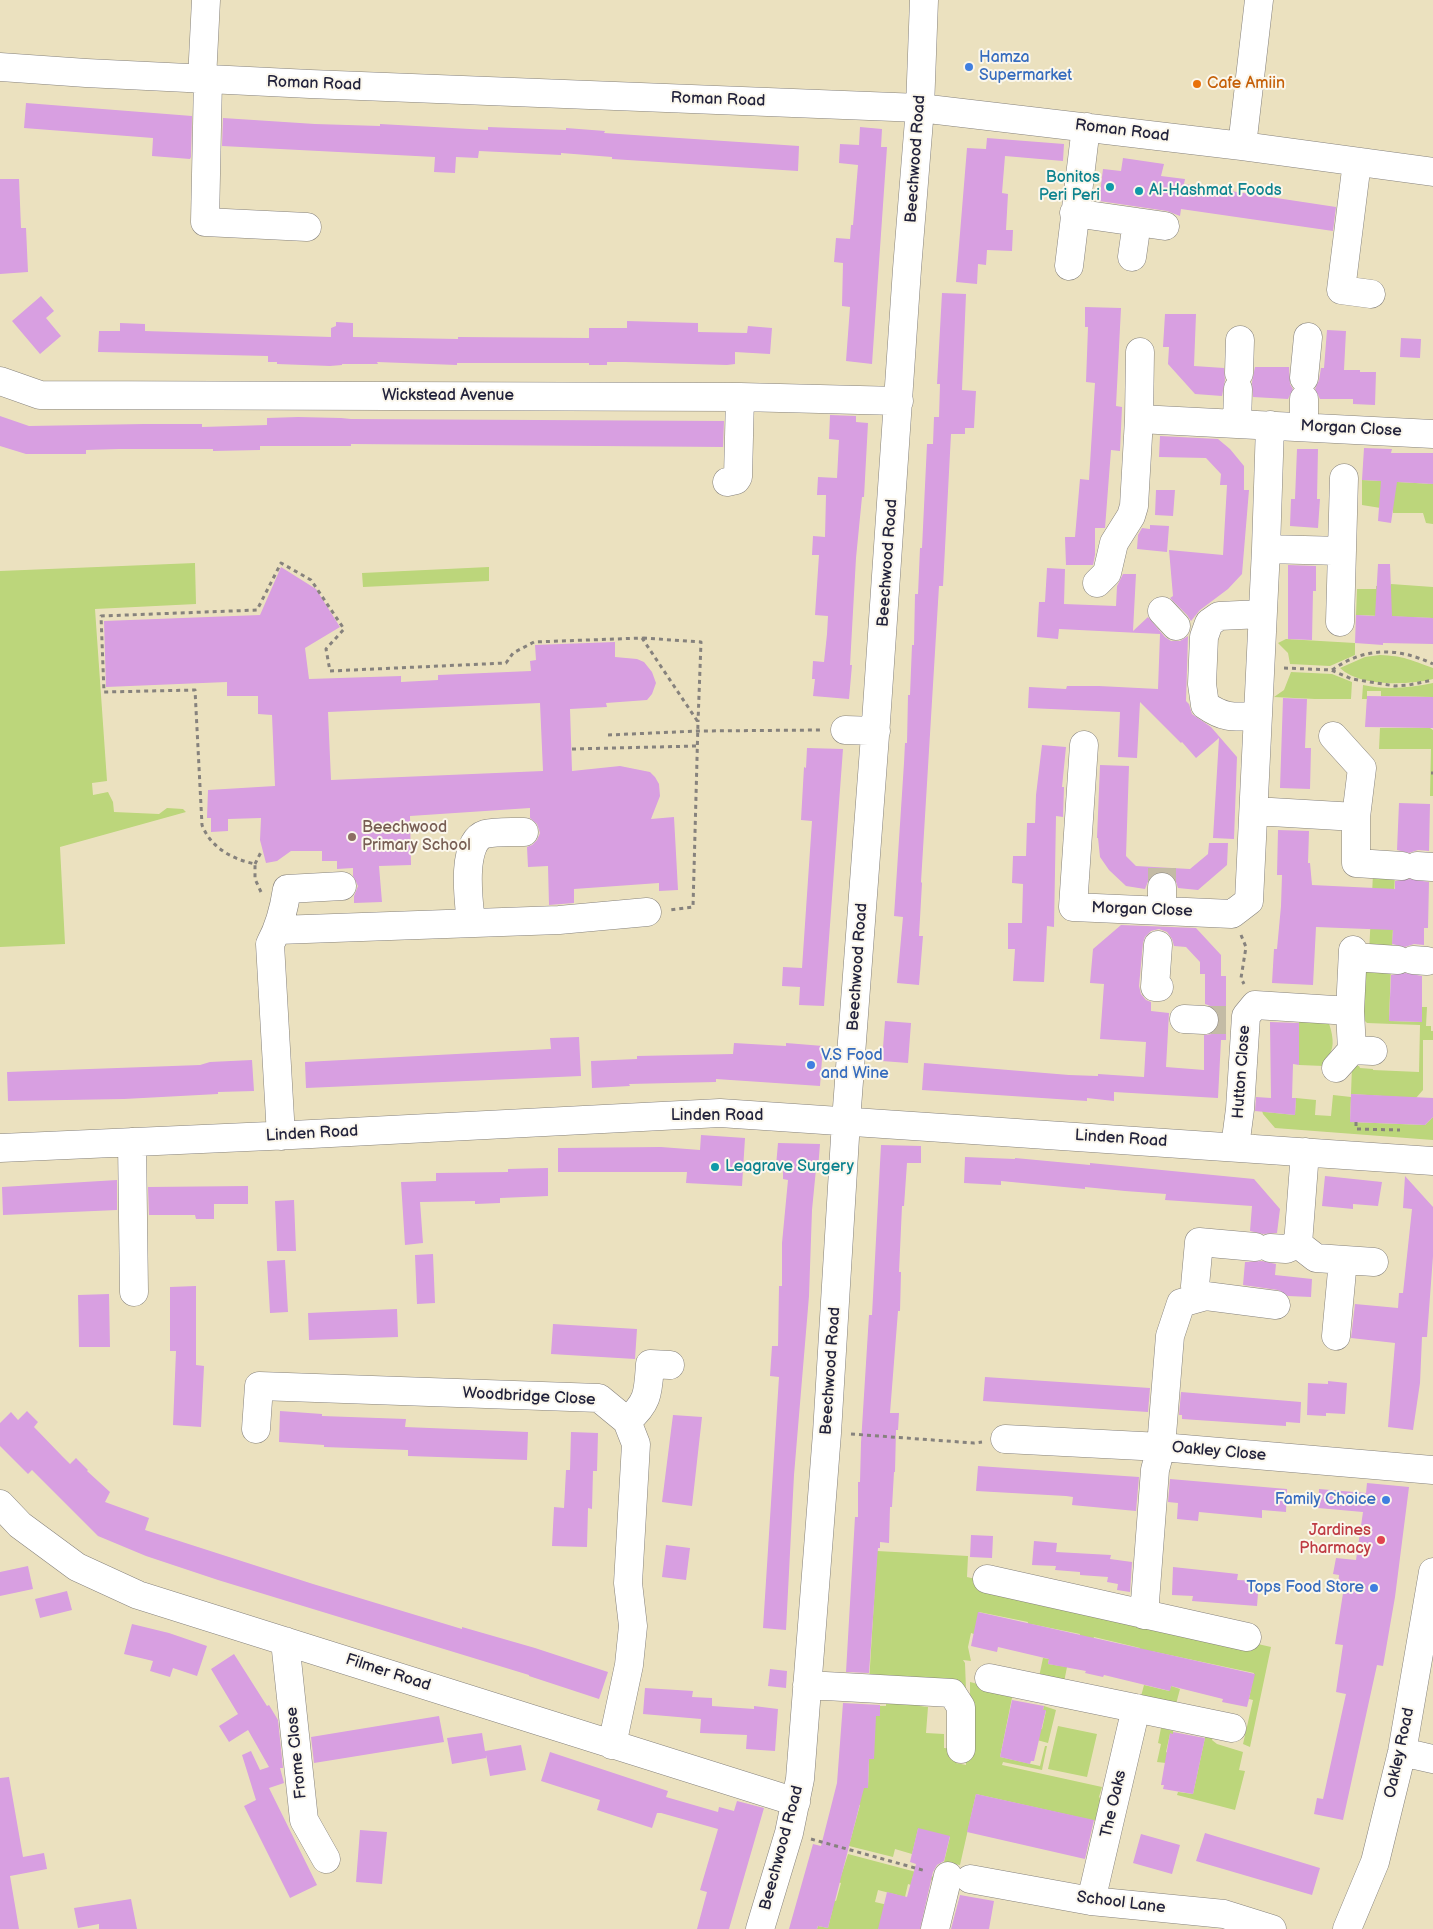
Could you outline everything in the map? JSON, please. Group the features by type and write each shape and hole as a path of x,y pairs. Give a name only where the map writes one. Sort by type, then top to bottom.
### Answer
{"street":[{"path":"206,0 205,222 306,228"},
{"name":"Beechwood Road","path":"760,1929 789,1833 800,1779 827,1433 846,1121 876,731 907,269 920,108 924,0"},
{"path":"1242,146 1259,0"},
{"name":"Roman Road","path":"0,68 205,79 920,108 1242,146 1433,172"},
{"path":"1069,266 1086,127"},
{"path":"1357,162 1341,290 1371,294"},
{"path":"1074,213 1165,226"},
{"path":"1132,257 1137,222"},
{"path":"1304,427 1304,389 1308,337"},
{"path":"1237,424 1240,340"},
{"path":"1096,583 1107,573 1114,543 1131,516 1134,506 1139,418 1140,352"},
{"name":"Wickstead Avenue","path":"0,381 40,395 740,396 899,401"},
{"path":"727,482 736,480 738,476 740,396"},
{"name":"Morgan Close","path":"1139,418 1433,434"},
{"path":"1232,914 1249,901 1270,425"},
{"path":"1340,622 1344,478"},
{"path":"1266,549 1342,551"},
{"path":"1258,716 1218,714 1205,705 1202,684 1204,637 1182,623 1209,624 1219,616 1262,614"},
{"path":"845,730 876,731"},
{"path":"1333,736 1362,768 1356,817 1356,863 1417,866"},
{"name":"Morgan Close","path":"1084,745 1073,907 1160,916 1232,914"},
{"path":"1254,811 1356,817"},
{"path":"471,923 468,866 471,850 477,839 484,834 524,832"},
{"path":"281,1136 270,944 278,930 287,889 342,886"},
{"path":"278,930 559,920 647,912"},
{"path":"1159,987 1155,987 1160,916"},
{"name":"Hutton Close","path":"1235,1147 1240,1109 1223,1017 1352,1043 1353,954 1413,960"},
{"name":"Linden Road","path":"0,1148 281,1136 720,1113 1433,1161"},
{"path":"132,1142 134,1292"},
{"path":"1298,1244 1305,1152"},
{"path":"1195,1286 1199,1242 1286,1250 1298,1244"},
{"path":"1298,1244 1316,1258 1374,1262"},
{"path":"1336,1336 1343,1260"},
{"path":"1144,1615 1155,1470 1160,1447 1170,1336 1181,1303 1206,1296 1276,1305"},
{"path":"627,1422 641,1409 648,1391 650,1364 670,1365"},
{"name":"Woodbridge Close","path":"256,1428 259,1386 599,1398 627,1422 636,1444 628,1583 634,1626 629,1665 612,1745"},
{"name":"Oakley Close","path":"1005,1439 1160,1447 1433,1470"},
{"name":"Filmer Road","path":"0,1504 20,1525 77,1567 138,1595 796,1802"},
{"name":"Oakley Road","path":"1347,1929 1376,1862 1402,1752 1433,1572"},
{"path":"988,1579 1247,1638"},
{"name":"Frome Close","path":"285,1641 304,1820 326,1859"},
{"path":"989,1678 1232,1728"},
{"path":"807,1685 952,1694 961,1707 961,1749"},
{"name":"The Oaks","path":"1092,1901 1136,1708"},
{"path":"1402,1752 1433,1759"},
{"path":"935,1929 959,1878"},
{"name":"School Lane","path":"959,1878 1092,1901 1224,1914 1272,1929"}],"path":[{"path":"255,864 239,860 221,849 206,837 202,826 195,690 104,692 101,616 257,610 281,563 311,580 344,629 326,648 330,671 506,663 513,653 534,642 642,638 701,642 694,907 647,912"},
{"path":"642,638 698,722"},
{"path":"1331,670 1341,663 1364,654 1390,651 1404,653 1433,664"},
{"path":"1259,667 1331,670 1352,679 1395,686 1433,680"},
{"path":"608,735 698,731 845,730"},
{"path":"572,750 697,746"},
{"path":"262,850 255,864 255,879 263,897"},
{"path":"1223,1017 1241,978 1246,947 1232,914"},
{"path":"1356,1122 1356,1128 1400,1130"},
{"path":"827,1433 974,1443 1005,1439"},
{"path":"789,1833 959,1878"}],"green space":[{"path":"1362,480 1433,484 1433,524 1426,523 1423,513 1393,513 1393,510 1362,505"},
{"path":"195,563 196,604 95,609 107,781 92,783 93,795 108,792 113,802 114,812 159,814 167,808 183,809 186,812 60,847 65,944 0,947 0,571"},
{"path":"489,567 489,581 363,587 362,573"},
{"path":"1391,584 1433,587 1433,618 1356,615 1357,589 1376,589 1376,586 1390,587"},
{"path":"1286,639 1355,643 1355,655 1330,666 1290,664 1288,653 1278,643"},
{"path":"1380,655 1402,657 1433,668 1433,679 1385,683 1359,679 1340,668 1365,657"},
{"path":"1291,672 1332,674 1352,682 1351,699 1274,697 1284,690"},
{"path":"1433,683 1433,697 1381,696 1381,691 1367,691 1367,699 1362,699 1363,685 1380,688 1398,688"},
{"path":"1380,728 1430,728 1433,730 1433,796 1430,796 1431,749 1379,749"},
{"path":"1395,870 1392,954 1369,953 1373,874"},
{"path":"1391,965 1389,1021 1420,1022 1421,1007 1427,1007 1426,1026 1431,1026 1431,1031 1433,1031 1433,1040 1423,1040 1423,1090 1416,1098 1351,1094 1352,1066 1373,1070 1419,1072 1420,1025 1367,1023 1360,1016 1364,971"},
{"path":"1327,1019 1333,1044 1324,1066 1299,1065 1299,1020"},
{"path":"1333,1095 1351,1097 1350,1122 1425,1125 1433,1117 1433,1140 1275,1128 1263,1114 1260,1104 1265,1105 1265,1112 1295,1115 1296,1098 1316,1100 1315,1115 1331,1116"},
{"path":"877,1551 968,1556 967,1577 1271,1647 1250,1747 1243,1744 1253,1700 1249,1699 1254,1673 1151,1651 1139,1653 1140,1648 1094,1637 1092,1643 1079,1640 1080,1634 1031,1624 1021,1652 1028,1622 979,1612 974,1634 971,1633 968,1647 971,1661 963,1660 965,1663 966,1690 869,1683"},
{"path":"1043,1658 1049,1659 1048,1664 1067,1667 1064,1682 1039,1677"},
{"path":"970,1682 1013,1693 1000,1757 1040,1766 1045,1746 1047,1746 1042,1770 1003,1762 1002,1765 1102,1787 1099,1797 1102,1800 1096,1821 976,1794 960,1865 944,1862 950,1837 918,1829 912,1854 895,1849 893,1857 825,1840 850,1842 860,1805 837,1799 839,1787 868,1788 869,1759 874,1759 873,1716 879,1716 880,1706 886,1706 886,1694 921,1697 920,1706 928,1707 926,1733 944,1734 944,1748 956,1749 956,1763 966,1765 966,1711 970,1711"},
{"path":"1144,1685 1169,1691 1171,1686 1180,1689 1175,1708 1140,1700"},
{"path":"1044,1706 1056,1710 1048,1743 1037,1740 1040,1729 1042,1729 1046,1711 1043,1710"},
{"path":"1058,1726 1097,1734 1087,1777 1048,1769"},
{"path":"1161,1728 1173,1731 1173,1734 1170,1734 1166,1752 1168,1753 1166,1763 1157,1762 1161,1744 1158,1743"},
{"path":"1206,1733 1213,1736 1212,1740 1217,1744 1243,1752 1239,1770 1245,1771 1235,1810 1177,1795 1178,1792 1193,1794"},
{"path":"848,1854 935,1877 934,1881 913,1876 911,1885 908,1884 905,1897 878,1890 875,1902 896,1907 878,1929 817,1929 818,1926 828,1928 833,1907 826,1898 836,1901 841,1883 831,1880 841,1876"}],"building":[{"path":"26,103 192,116 191,157 190,159 152,156 153,138 24,128"},
{"path":"223,118 315,124 380,126 380,124 488,130 488,127 566,130 566,128 605,131 604,133 799,146 798,171 612,159 612,157 561,153 561,155 479,151 478,158 456,157 455,173 434,172 435,157 222,146"},
{"path":"860,127 882,129 881,147 887,147 872,364 846,361 850,307 842,306 843,263 834,262 836,238 850,239 858,165 839,163 840,144 859,145"},
{"path":"987,138 1064,144 1063,161 1005,156 1002,193 1008,194 1006,230 1013,230 1012,251 987,250 986,265 978,264 977,284 956,282 967,148 986,149"},
{"path":"1123,158 1164,164 1161,176 1185,179 1184,184 1336,207 1333,231 1181,209 1180,216 1167,211 1099,201 1103,169 1121,171"},
{"path":"0,179 19,179 21,228 26,228 28,272 0,274"},
{"path":"942,293 966,294 962,390 976,391 974,428 965,428 965,434 951,434 943,586 939,586 921,882 919,936 923,936 919,985 897,983 903,917 894,916 905,743 907,743 908,695 910,695 912,645 914,645 915,594 918,594 920,548 922,548 927,444 933,444 934,417 939,417 940,384 937,384"},
{"path":"41,296 54,311 46,318 61,336 40,354 12,321"},
{"path":"1085,307 1121,308 1116,406 1122,407 1120,451 1111,450 1105,528 1095,528 1093,565 1066,565 1065,537 1075,537 1080,479 1089,480 1095,383 1086,382 1088,327 1085,327"},
{"path":"1165,314 1196,314 1194,366 1224,368 1225,380 1222,396 1195,394 1168,364 1169,347 1163,347"},
{"path":"627,321 698,323 698,332 747,333 748,326 772,328 770,354 735,352 735,364 727,365 607,362 607,365 589,365 589,363 457,363 457,365 377,362 378,364 330,366 277,364 277,362 268,362 268,356 98,352 99,331 120,331 120,323 145,324 145,331 331,337 331,328 336,326 336,322 353,323 353,337 458,339 458,337 589,338 589,328 627,328"},
{"path":"1327,330 1346,331 1344,370 1376,372 1375,405 1353,404 1353,399 1320,399 1315,389 1321,368 1324,368"},
{"path":"1401,338 1421,339 1420,358 1400,357"},
{"path":"1255,367 1289,367 1290,384 1293,389 1288,399 1253,397 1252,382"},
{"path":"830,415 856,416 856,422 868,423 864,497 862,497 856,558 849,699 813,696 815,679 812,679 813,661 824,662 828,616 815,615 819,555 812,555 813,536 825,537 826,495 817,495 818,477 837,478 839,440 829,439"},
{"path":"0,416 29,426 202,424 202,427 267,425 267,418 298,417 351,419 724,421 723,447 351,444 351,446 260,446 260,450 119,449 86,450 86,454 26,454 0,446"},
{"path":"1160,436 1218,439 1230,449 1244,466 1244,490 1249,490 1242,574 1228,589 1200,610 1191,621 1170,598 1173,596 1169,550 1223,555 1227,485 1220,485 1221,474 1206,458 1159,457"},
{"path":"1364,448 1392,449 1391,453 1433,453 1433,484 1397,482 1391,523 1378,521 1381,481 1362,480"},
{"path":"1297,449 1318,449 1317,499 1320,499 1318,528 1290,526 1291,499 1295,499"},
{"path":"1156,490 1175,490 1173,516 1155,515"},
{"path":"1150,525 1169,526 1167,552 1137,549 1138,535 1142,528 1150,529"},
{"path":"1378,564 1390,564 1392,616 1433,618 1433,644 1383,643 1383,645 1355,643 1356,615 1375,616"},
{"path":"1288,565 1316,566 1316,591 1313,591 1312,640 1288,639"},
{"path":"281,567 316,589 340,627 305,648 309,679 401,676 401,682 438,680 438,675 531,671 530,661 536,660 535,645 615,642 615,657 637,659 644,662 652,672 656,683 652,694 647,700 606,703 607,707 570,709 572,771 620,766 650,772 655,777 659,784 660,796 651,819 674,817 678,890 659,891 659,883 574,889 574,903 549,905 548,866 528,867 527,847 537,840 540,833 537,824 530,818 530,808 410,816 411,865 379,866 382,902 354,903 354,896 358,886 353,876 353,868 337,869 337,861 322,861 322,851 291,851 277,861 266,863 260,840 261,818 228,819 228,831 211,832 211,818 207,818 208,790 275,786 272,715 258,714 258,696 227,696 227,682 106,687 104,621 260,615","holes":["540,703 543,771 331,780 328,712"]},
{"path":"1047,568 1065,569 1064,604 1116,606 1117,586 1123,574 1136,574 1133,631 1148,617 1165,637 1171,641 1180,641 1188,636 1186,701 1192,714 1211,727 1237,757 1234,839 1213,838 1219,738 1196,758 1140,702 1137,758 1118,757 1120,712 1028,708 1029,687 1066,689 1067,686 1099,686 1158,689 1160,634 1059,629 1058,639 1037,637 1039,602 1045,602"},
{"path":"1367,696 1433,697 1433,728 1365,727"},
{"path":"1283,698 1307,699 1305,748 1311,748 1310,789 1280,788"},
{"path":"1042,745 1066,747 1062,787 1064,787 1063,817 1056,816 1054,927 1047,926 1044,982 1013,981 1015,949 1008,949 1008,923 1022,923 1023,884 1012,883 1013,856 1026,856 1027,823 1035,823 1036,795"},
{"path":"807,748 843,749 824,1006 799,1005 800,987 782,986 783,967 802,968 812,821 801,820"},
{"path":"1100,765 1129,766 1126,856 1136,866 1190,869 1208,854 1209,843 1228,843 1227,865 1198,890 1178,888 1175,879 1169,873 1162,871 1154,874 1149,879 1145,889 1126,886 1109,870 1100,857 1097,838"},
{"path":"1399,803 1430,804 1429,851 1418,850 1409,853 1397,850"},
{"path":"1278,830 1309,831 1308,863 1310,863 1312,885 1395,889 1395,881 1410,879 1429,882 1428,928 1424,928 1424,945 1414,944 1405,947 1392,944 1393,930 1316,927 1313,985 1272,983 1274,949 1277,949 1281,906 1282,875 1277,875"},
{"path":"1121,925 1196,928 1221,955 1221,976 1226,976 1226,1040 1221,1040 1218,1098 1114,1092 1114,1101 1087,1098 1087,1101 922,1090 924,1063 1069,1075 1098,1076 1098,1074 1144,1077 1146,1042 1100,1039 1104,984 1090,983 1093,949","holes":["1159,929 1167,932 1174,946 1186,947 1200,962 1200,974 1205,974 1205,1004 1213,1007 1218,1013 1220,1020 1212,1034 1204,1035 1204,1070 1166,1067 1169,1013 1151,1011 1151,1002 1146,1000 1141,994 1139,986 1145,937 1151,931"]},
{"path":"1406,973 1422,976 1422,1022 1389,1021 1391,975"},
{"path":"885,1021 911,1023 908,1063 882,1061"},
{"path":"1270,1022 1299,1023 1299,1065 1293,1064 1292,1098 1296,1098 1295,1115 1255,1111 1256,1097 1271,1098"},
{"path":"579,1037 581,1076 306,1088 305,1062 551,1049 550,1038"},
{"path":"734,1043 786,1046 786,1043 823,1046 820,1086 716,1079 716,1082 629,1084 630,1086 592,1088 591,1061 637,1059 637,1056 733,1054"},
{"path":"252,1060 254,1091 124,1099 8,1101 7,1072 200,1065 210,1062"},
{"path":"1351,1094 1433,1098 1433,1117 1425,1125 1350,1122"},
{"path":"701,1135 745,1138 742,1186 686,1183 687,1172 558,1172 558,1148 661,1147 700,1150"},
{"path":"778,1143 820,1144 812,1210 809,1296 794,1475 786,1630 763,1628 779,1377 770,1376 772,1346 778,1346 779,1286 782,1286 782,1243 788,1180 783,1179 783,1167 776,1166"},
{"path":"881,1145 921,1146 921,1163 907,1163 904,1206 902,1206 899,1272 901,1272 900,1311 898,1311 890,1413 899,1413 898,1430 896,1430 892,1507 890,1507 889,1543 880,1542 880,1548 878,1548 869,1673 846,1672 855,1517 858,1517 858,1482 860,1482 869,1315 872,1315"},
{"path":"965,1157 1015,1158 1090,1165 1090,1163 1254,1179 1280,1209 1277,1233 1263,1234 1250,1231 1252,1206 1165,1200 1166,1194 1085,1187 1085,1189 1001,1181 1001,1185 964,1183"},
{"path":"548,1168 548,1196 500,1198 500,1203 475,1204 475,1201 420,1202 423,1243 405,1245 401,1182 436,1181 436,1173 508,1172 508,1169"},
{"path":"1325,1176 1382,1182 1378,1206 1353,1204 1353,1209 1322,1206"},
{"path":"1405,1176 1433,1207 1433,1256 1427,1337 1422,1337 1420,1383 1413,1430 1388,1427 1395,1343 1351,1338 1355,1304 1398,1308 1399,1293 1403,1293 1412,1209 1403,1208"},
{"path":"117,1180 117,1210 3,1215 2,1187"},
{"path":"248,1186 248,1204 214,1204 214,1219 196,1219 195,1215 149,1215 148,1187"},
{"path":"294,1200 296,1251 277,1251 275,1201"},
{"path":"433,1254 435,1303 417,1304 415,1255"},
{"path":"285,1260 288,1312 270,1313 267,1261"},
{"path":"1262,1261 1276,1264 1275,1275 1312,1279 1311,1297 1288,1296 1278,1290 1243,1285 1245,1262"},
{"path":"196,1286 196,1365 204,1366 201,1427 173,1425 176,1351 170,1351 170,1287"},
{"path":"109,1294 110,1347 79,1347 78,1295"},
{"path":"397,1309 398,1337 309,1340 308,1313"},
{"path":"553,1324 637,1329 635,1359 551,1354"},
{"path":"985,1377 1150,1388 1148,1412 983,1401"},
{"path":"1328,1381 1347,1383 1345,1414 1307,1415 1308,1383 1328,1384"},
{"path":"1181,1392 1301,1402 1300,1423 1286,1422 1286,1426 1182,1419 1182,1415 1179,1415"},
{"path":"27,1411 38,1422 34,1427 70,1464 76,1458 110,1492 105,1502 149,1518 145,1530 313,1584 462,1629 462,1627 535,1648 608,1672 599,1699 529,1675 218,1580 146,1556 98,1536 32,1470 28,1474 0,1446 0,1423 11,1412 18,1420"},
{"path":"280,1411 322,1414 322,1416 406,1419 405,1427 528,1432 527,1460 408,1456 408,1450 324,1447 324,1445 279,1442"},
{"path":"673,1415 702,1417 692,1506 662,1502"},
{"path":"571,1432 598,1433 597,1471 593,1471 592,1509 588,1508 587,1547 552,1546 554,1507 564,1508 566,1470 570,1470"},
{"path":"978,1466 1139,1477 1136,1511 1072,1505 1073,1497 1066,1496 976,1491"},
{"path":"1170,1479 1287,1489 1286,1512 1262,1510 1262,1518 1199,1512 1198,1521 1177,1519 1178,1503 1168,1502"},
{"path":"1367,1483 1409,1487 1395,1597 1383,1666 1377,1665 1343,1820 1314,1814 1317,1798 1323,1799 1346,1694 1336,1692 1343,1645 1335,1644 1344,1587 1338,1586 1339,1575 1333,1574 1336,1558 1356,1560 1363,1512 1318,1508 1319,1489 1366,1493"},
{"path":"971,1535 993,1536 992,1558 970,1557"},
{"path":"1034,1541 1057,1543 1056,1552 1111,1555 1110,1559 1132,1562 1130,1592 1117,1590 1118,1584 1107,1582 1108,1577 1080,1575 1080,1572 1055,1570 1056,1566 1032,1565"},
{"path":"666,1545 690,1548 686,1580 662,1577"},
{"path":"28,1566 33,1589 0,1596 0,1572"},
{"path":"1173,1567 1238,1574 1237,1580 1259,1581 1257,1606 1192,1601 1193,1596 1172,1595"},
{"path":"67,1591 72,1610 40,1618 35,1599"},
{"path":"978,1612 1255,1674 1247,1707 1222,1702 1223,1699 1171,1686 1170,1691 1104,1675 1103,1677 1085,1673 1086,1671 1048,1664 1049,1659 998,1647 997,1652 971,1646"},
{"path":"132,1624 169,1633 207,1646 197,1676 173,1668 170,1677 150,1671 153,1661 124,1654"},
{"path":"234,1654 278,1720 283,1768 280,1768 284,1783 269,1788 317,1885 290,1898 244,1806 256,1800 242,1755 251,1751 260,1770 269,1767 248,1730 229,1742 219,1726 238,1714 211,1669"},
{"path":"770,1669 787,1671 786,1688 768,1686"},
{"path":"645,1688 693,1691 692,1697 712,1698 712,1706 754,1709 754,1706 778,1709 775,1751 746,1749 747,1735 700,1733 701,1719 643,1714"},
{"path":"1012,1700 1044,1706 1043,1710 1046,1710 1034,1761 1031,1761 1030,1764 1000,1757"},
{"path":"843,1703 880,1705 880,1716 876,1716 874,1759 869,1759 868,1788 864,1788 828,1928 818,1926 817,1929 789,1929 813,1844 821,1846 837,1783"},
{"path":"439,1716 444,1742 314,1763 311,1737"},
{"path":"1173,1732 1205,1738 1193,1794 1163,1789 1164,1785 1161,1785 1170,1733 1173,1734"},
{"path":"482,1733 485,1751 521,1745 526,1770 490,1776 486,1755 486,1758 452,1764 447,1738"},
{"path":"550,1752 668,1791 666,1797 718,1812 719,1807 734,1811 737,1801 764,1808 729,1929 697,1929 707,1892 700,1890 718,1829 661,1813 657,1813 652,1828 597,1810 600,1800 541,1781"},
{"path":"9,1777 23,1857 44,1853 47,1869 10,1876 19,1929 0,1929 0,1778"},
{"path":"976,1794 1094,1820 1085,1859 967,1832"},
{"path":"918,1828 950,1836 944,1861 937,1865 933,1872 920,1929 878,1929 887,1892 907,1897 916,1864 910,1862"},
{"path":"360,1830 387,1832 382,1884 356,1882"},
{"path":"1205,1833 1320,1868 1312,1895 1196,1861"},
{"path":"1141,1834 1180,1845 1172,1874 1133,1863"},
{"path":"960,1895 994,1901 989,1929 951,1929"},
{"path":"131,1899 137,1929 99,1929 99,1924 78,1928 74,1908"}],"tunnel":[{"path":"1162,868 1162,887"},
{"path":"1204,1020 1226,1020"}],"place":[{"name":"Hamza Supermarket","path":"969,67"},
{"name":"Cafe Amiin","path":"1197,84"},
{"name":"Bonitos Peri Peri","path":"1110,187"},
{"name":"Al-Hashmat Foods","path":"1139,191"},
{"name":"Beechwood Primary School","path":"352,837"},
{"name":"V.S Food and Wine","path":"811,1065"},
{"name":"Leagrave Surgery","path":"715,1167"},
{"name":"Family Choice","path":"1386,1500"},
{"name":"Jardines Pharmacy","path":"1381,1540"},
{"name":"Tops Food Store","path":"1374,1588"}]}
